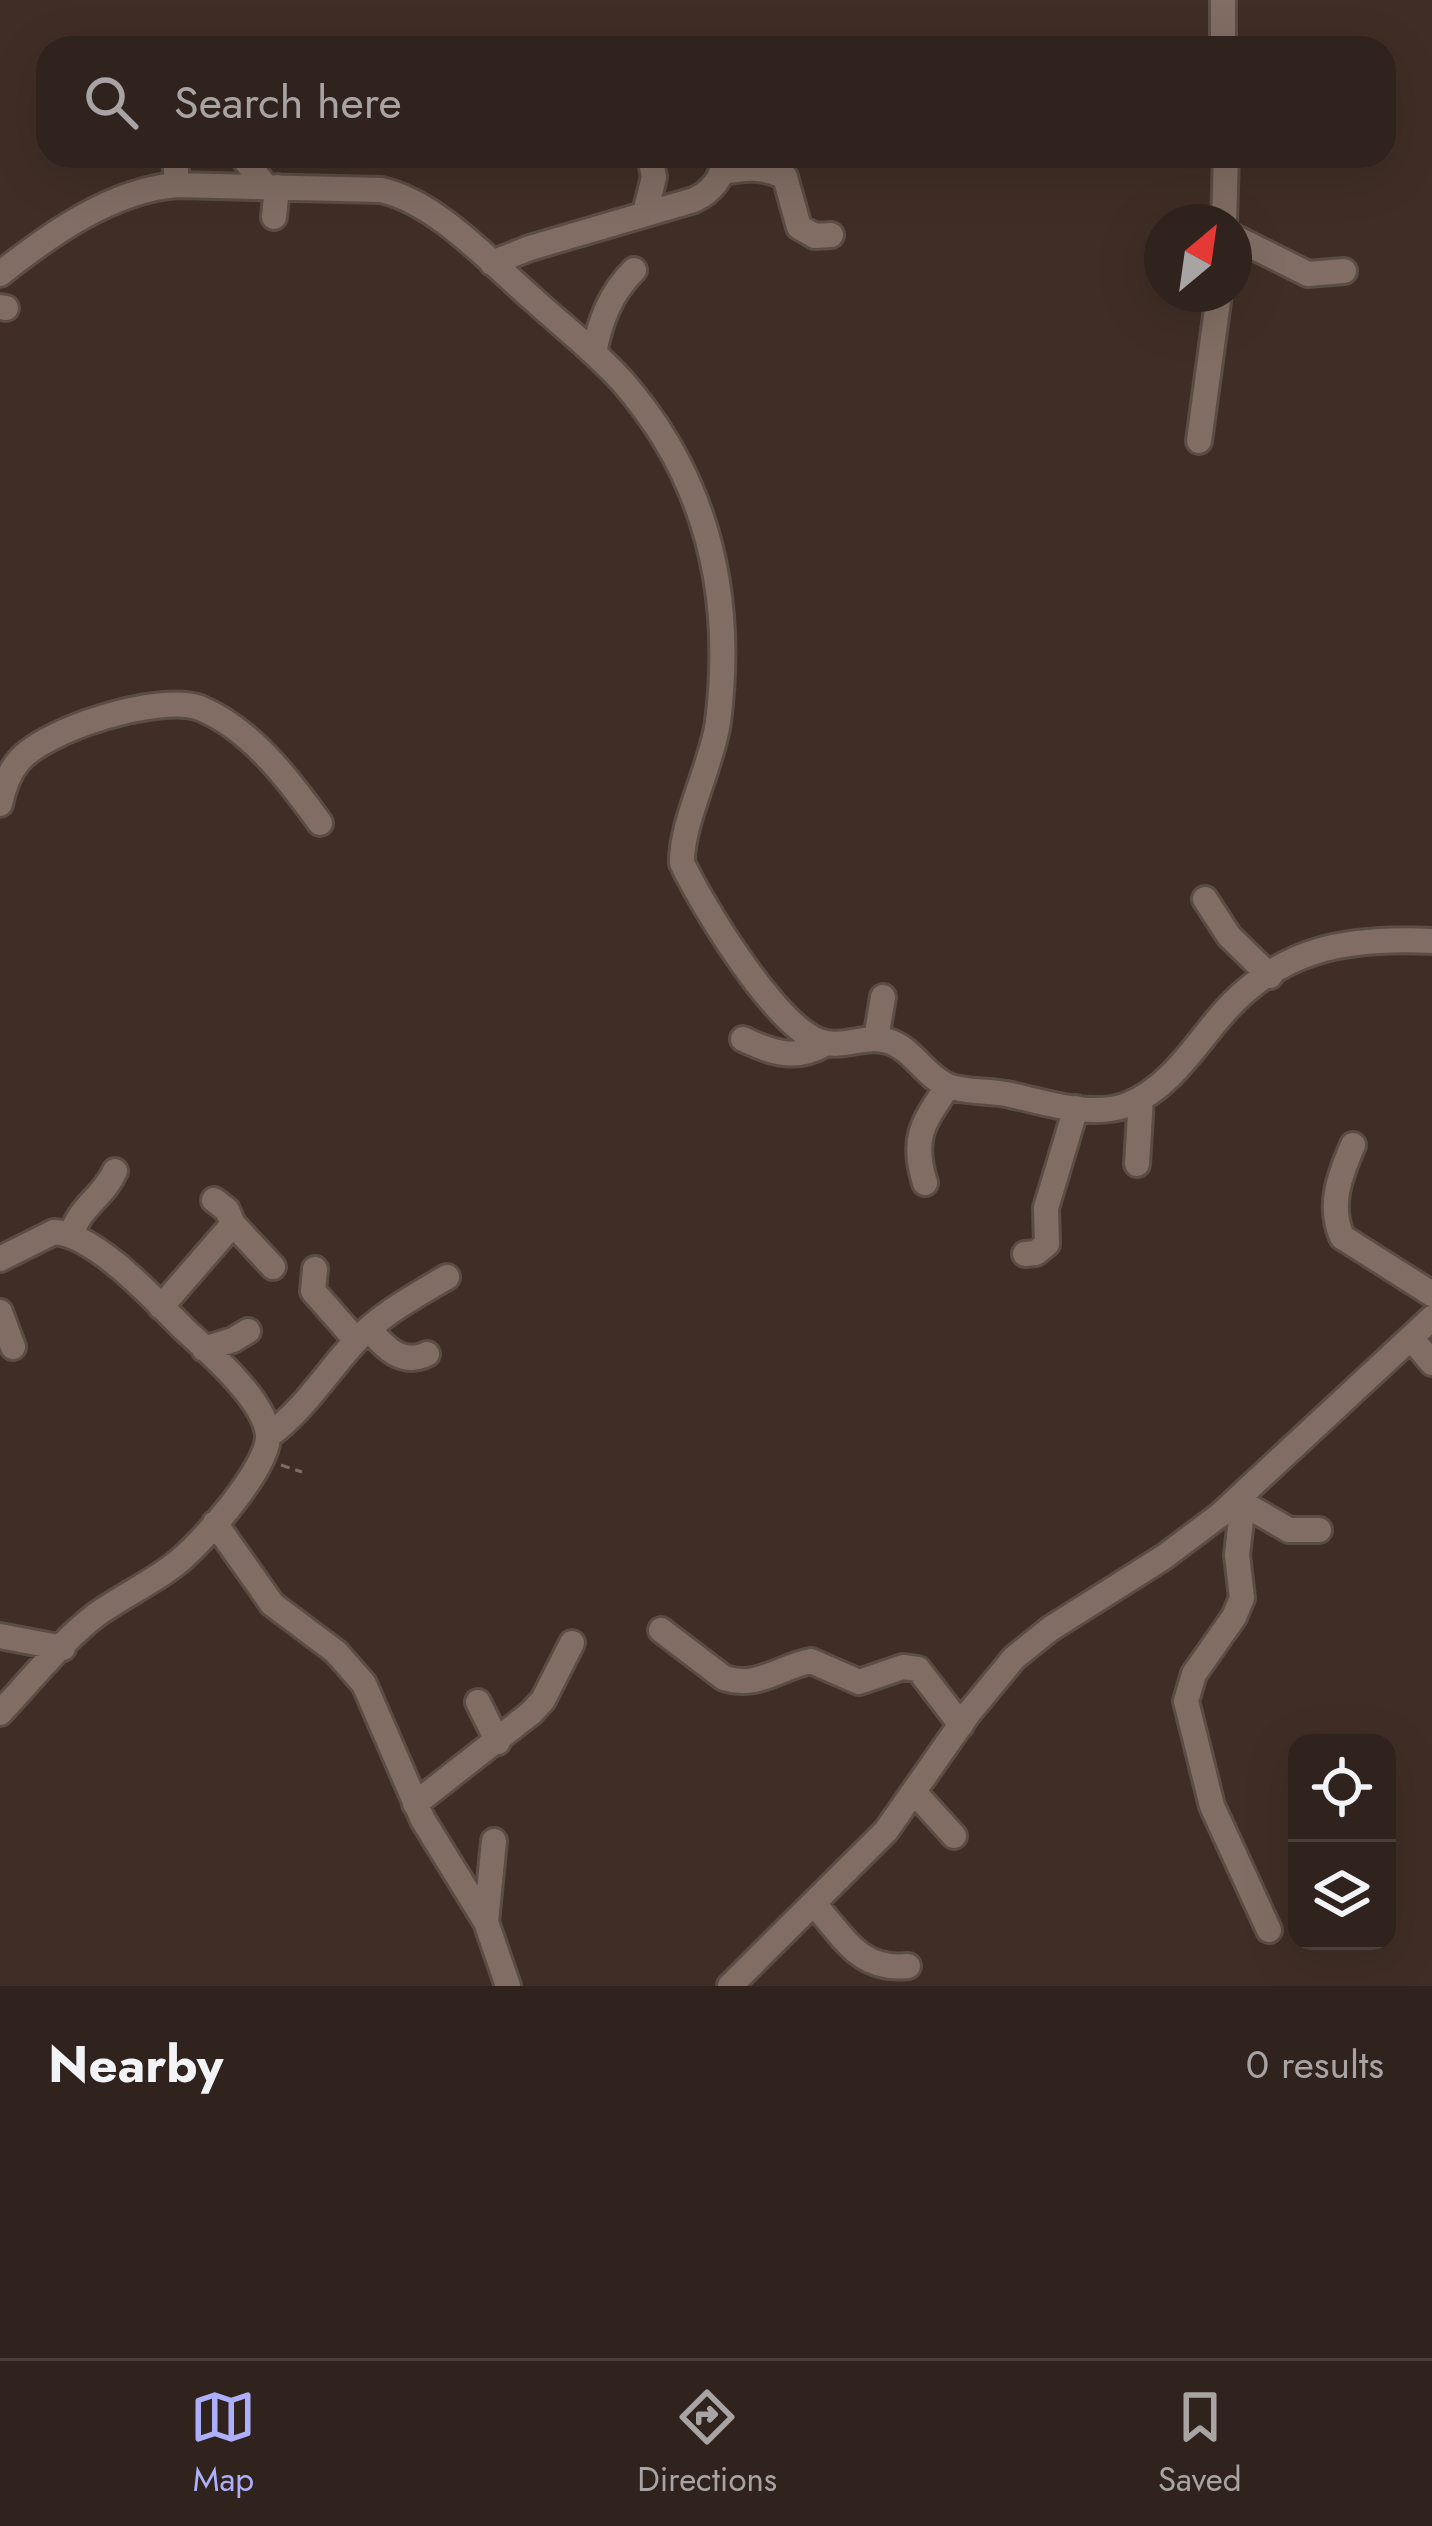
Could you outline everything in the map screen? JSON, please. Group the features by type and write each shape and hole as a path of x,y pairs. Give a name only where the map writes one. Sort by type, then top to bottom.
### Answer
{"street":[{"path":"1223,0 1223,36"},
{"path":"176,168 177,185"},
{"path":"254,168 272,187 274,217"},
{"path":"645,213 652,168"},
{"path":"492,263 702,196 720,168"},
{"path":"760,168 784,177 800,227 814,236 832,236"},
{"path":"1225,204 1226,168"},
{"path":"0,274 81,219 131,194 177,185 345,187 398,194 432,213 594,353 625,383 670,449 706,522 712,549 718,588 720,702 682,863 733,948 769,996 802,1033 825,1044"},
{"path":"1252,247 1308,274 1344,271"},
{"path":"594,353 608,304 634,270"},
{"path":"1199,441 1216,312"},
{"path":"0,804 18,761 44,740 153,706 189,704 229,724 256,747 320,823"},
{"path":"1205,899 1229,936 1270,976"},
{"path":"743,1039 798,1056 825,1044 876,1039 911,1054 948,1086 1076,1108 1112,1109 1141,1098 1179,1066 1229,1008 1304,956 1344,942 1432,941"},
{"path":"876,1039 883,997"},
{"path":"925,1183 917,1143 922,1126 948,1086"},
{"path":"1137,1164 1141,1098"},
{"path":"1025,1254 1036,1253 1047,1244 1046,1208 1076,1108"},
{"path":"1353,1145 1336,1187 1336,1222 1342,1238 1432,1294"},
{"path":"72,1235 75,1221 115,1172"},
{"path":"214,1200 273,1267"},
{"path":"160,1306 233,1224"},
{"path":"0,1259 47,1234 86,1241 160,1306 204,1360 254,1401 268,1436 262,1459 215,1523 179,1561 97,1615 0,1713"},
{"path":"315,1269 313,1291 362,1335 399,1357 416,1359 428,1354"},
{"path":"268,1436 289,1420 362,1335 447,1276"},
{"path":"0,1312 13,1347"},
{"path":"730,1986 886,1831 995,1678 1033,1641 1164,1557 1244,1498 1432,1318"},
{"path":"204,1360 248,1331"},
{"path":"1412,1339 1432,1363"},
{"path":"1244,1498 1289,1530 1319,1530"},
{"path":"1244,1498 1237,1555 1242,1598 1193,1674 1186,1701 1212,1806 1269,1930"},
{"path":"215,1523 272,1604 336,1652 358,1675 415,1804 486,1922 508,1986"},
{"path":"661,1630 736,1682 753,1682 811,1660 859,1682 903,1666 918,1669 961,1725"},
{"path":"0,1636 63,1648"},
{"path":"415,1804 498,1742 543,1700 572,1643"},
{"path":"478,1702 498,1742"},
{"path":"915,1793 954,1836"},
{"path":"486,1922 494,1841"},
{"path":"814,1904 870,1964 908,1966"}]}
